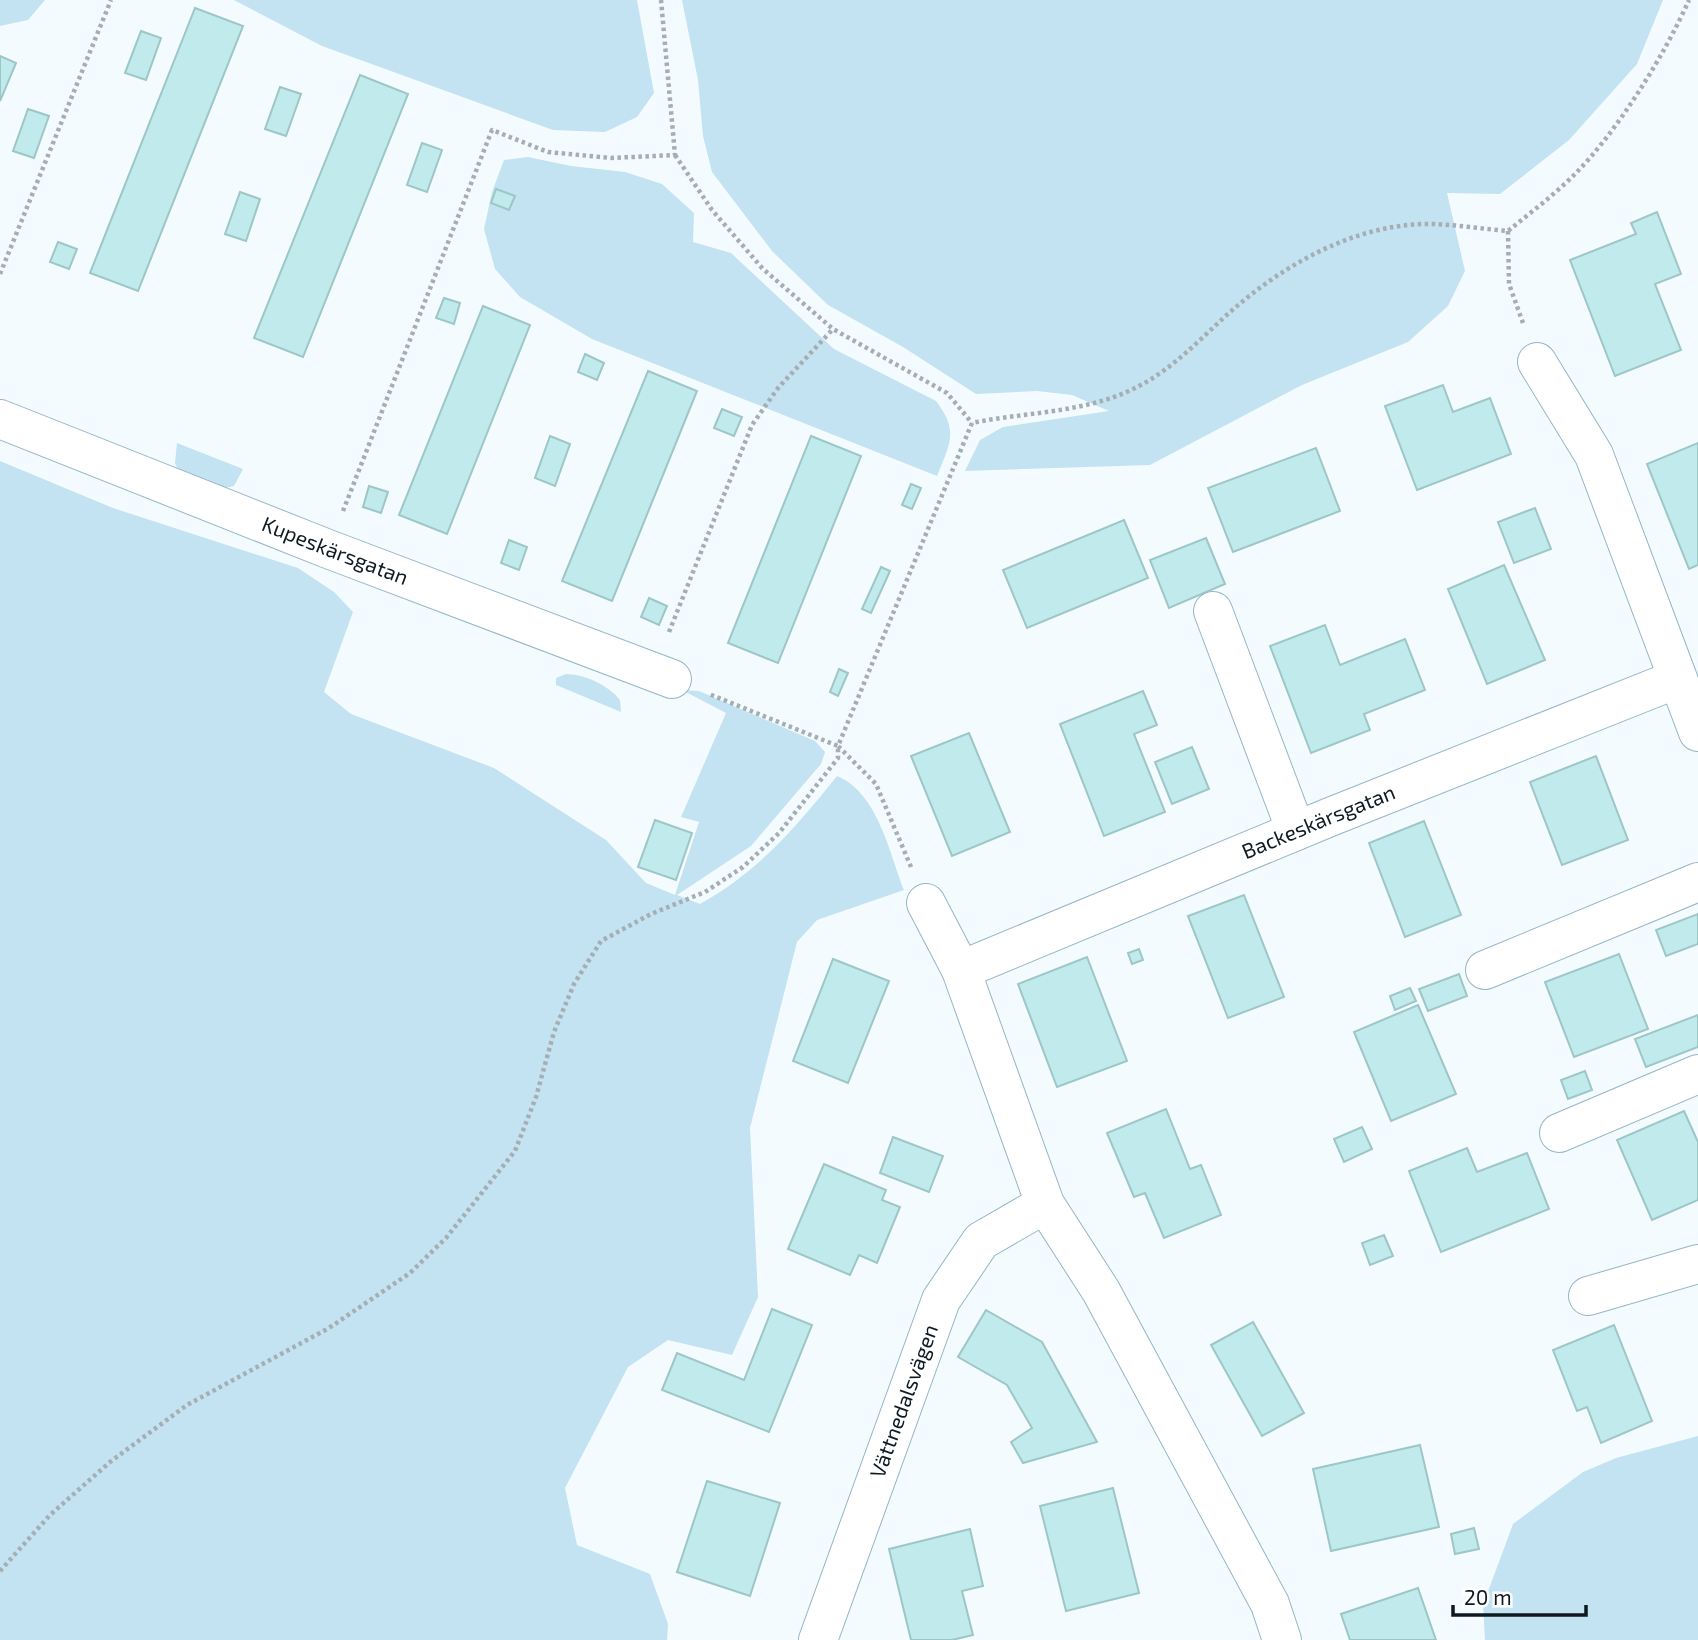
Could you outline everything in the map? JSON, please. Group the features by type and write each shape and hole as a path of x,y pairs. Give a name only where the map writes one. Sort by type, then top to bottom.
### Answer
{"street":[{"path":"1537,362 1594,456 1698,732"},
{"name":"Kupeskärsgatan","path":"0,419 328,549 663,675"},
{"path":"1213,611 1296,831"},
{"name":"Backeskärsgatan","path":"961,970 1296,831 1678,679"},
{"path":"1485,970 1698,882"},
{"path":"926,903 961,970 1045,1204 1114,1315 1270,1604 1282,1640"},
{"path":"1559,1133 1698,1074"},
{"name":"Vättnedalsvägen","path":"818,1640 941,1300 981,1241 1045,1204"},
{"path":"1588,1296 1698,1264"}],"path":[{"path":"0,274 111,0"},
{"path":"661,0 675,155 712,210 764,269 833,329 947,393 972,423"},
{"path":"972,423 1079,407 1133,390 1177,362 1231,311 1294,265 1357,234 1401,226 1434,224 1508,231 1574,175 1608,132 1633,99 1676,29 1689,0"},
{"path":"328,549 492,130 548,152 611,158 675,155"},
{"path":"1508,231 1509,284 1537,362"},
{"path":"833,329 778,388 752,425 663,675 838,746 876,784 926,903"},
{"path":"0,1571 50,1515 132,1446 187,1405 329,1328 419,1264 446,1238 515,1151 536,1097 554,1032 574,984 601,941 651,914 705,892 743,867 779,833 838,758 838,746 972,423"}],"shaded area":[{"path":"0,0 45,0 28,20 0,26"},
{"path":"234,0 637,0 654,93 637,117 605,132 553,130 322,46"},
{"path":"682,0 1663,0 1637,64 1569,140 1500,194 1447,193 1465,271 1448,306 1408,342 1302,385 1150,465 965,471 980,440 1003,427 1109,411 1072,395 1037,391 976,394 903,347 828,305 772,251 712,172 703,136 698,80"},
{"path":"528,157 571,166 625,172 662,184 694,213 693,242 731,253 834,349 936,401 950,429 946,455 937,476 592,339 520,297 495,269 484,229 492,192 504,160"},
{"path":"177,443 243,469 234,486 225,488 179,472 175,463"},
{"path":"0,461 113,508 298,568 334,592 353,612 324,692 351,714 494,768 606,840 646,883 675,895 699,822 681,817 726,713 682,690 699,691 815,741 825,752 821,764 751,846 677,895 700,904 740,878 775,847 837,776 851,784 872,810 904,890 817,920 797,942 750,1128 758,1297 732,1355 668,1340 628,1367 565,1488 577,1545 650,1574 668,1624 667,1640 0,1640"},
{"path":"566,674 589,679 610,690 620,700 621,712 556,685 556,678"},
{"path":"1698,1436 1698,1640 1485,1640 1483,1605 1513,1524 1583,1472 1616,1458"}],"building":[{"path":"195,8 243,26 138,291 90,273"},
{"path":"141,31 161,38 146,80 125,73"},
{"path":"0,56 16,63 0,101"},
{"path":"360,75 408,94 303,357 254,338"},
{"path":"280,87 301,94 286,136 265,129"},
{"path":"28,109 49,116 34,158 13,151"},
{"path":"422,143 442,150 427,192 407,185"},
{"path":"496,189 515,196 509,210 491,203"},
{"path":"240,192 260,199 246,241 225,234"},
{"path":"1657,212 1681,274 1655,284 1681,350 1615,376 1570,260 1636,234 1631,223"},
{"path":"58,242 77,249 69,269 50,262"},
{"path":"444,298 460,303 454,324 436,318"},
{"path":"483,306 530,325 447,534 399,515"},
{"path":"585,354 604,363 597,380 578,372"},
{"path":"648,371 697,391 612,601 562,581"},
{"path":"1443,385 1453,412 1490,398 1511,454 1417,490 1385,406"},
{"path":"722,409 742,417 734,436 714,428"},
{"path":"550,436 570,444 555,486 535,478"},
{"path":"811,436 861,456 778,663 728,643"},
{"path":"1698,443 1698,565 1689,569 1647,464"},
{"path":"1316,448 1340,511 1233,552 1208,488"},
{"path":"911,484 921,488 912,509 902,505"},
{"path":"369,486 388,492 381,513 363,507"},
{"path":"1535,508 1551,549 1514,563 1498,522"},
{"path":"1124,520 1148,578 1027,628 1003,570"},
{"path":"1206,538 1225,584 1169,608 1150,560"},
{"path":"509,540 527,547 519,570 501,563"},
{"path":"1504,565 1545,660 1487,684 1448,589"},
{"path":"881,567 890,571 871,613 862,609"},
{"path":"649,598 667,606 659,625 641,617"},
{"path":"1325,625 1340,665 1405,639 1425,690 1364,714 1370,730 1311,753 1270,646"},
{"path":"839,669 848,673 838,696 830,692"},
{"path":"1143,691 1157,725 1134,734 1165,812 1104,836 1060,724"},
{"path":"969,733 1010,832 952,856 911,756"},
{"path":"1192,747 1209,789 1172,804 1155,762"},
{"path":"1596,756 1628,840 1562,865 1530,782"},
{"path":"655,820 692,833 676,880 638,867"},
{"path":"1424,821 1461,915 1405,937 1369,843"},
{"path":"1244,895 1284,997 1228,1018 1188,916"},
{"path":"1698,914 1698,944 1666,956 1656,930"},
{"path":"1139,949 1143,960 1132,964 1128,953"},
{"path":"1619,954 1648,1029 1574,1057 1545,982"},
{"path":"1087,957 1127,1061 1057,1087 1018,984"},
{"path":"833,959 889,981 848,1083 793,1061"},
{"path":"1459,974 1467,996 1428,1011 1419,989"},
{"path":"1410,988 1416,1001 1395,1010 1390,996"},
{"path":"1418,1005 1456,1094 1391,1121 1354,1032"},
{"path":"1698,1015 1698,1047 1646,1067 1635,1039"},
{"path":"1585,1071 1592,1090 1568,1099 1561,1080"},
{"path":"1166,1109 1190,1169 1201,1165 1221,1215 1164,1238 1145,1193 1134,1197 1107,1133"},
{"path":"1684,1111 1698,1142 1698,1200 1652,1220 1617,1140"},
{"path":"1362,1127 1372,1149 1344,1162 1334,1139"},
{"path":"893,1137 943,1156 929,1192 880,1173"},
{"path":"1467,1148 1477,1172 1527,1153 1549,1209 1441,1252 1409,1171"},
{"path":"824,1164 886,1190 882,1200 900,1207 877,1263 859,1255 850,1275 788,1249"},
{"path":"1384,1235 1393,1256 1370,1265 1362,1243"},
{"path":"772,1309 812,1325 769,1432 662,1390 677,1353 744,1380"},
{"path":"986,1310 1042,1342 1097,1442 1023,1463 1011,1442 1032,1428 1007,1385 958,1357"},
{"path":"1253,1322 1304,1413 1262,1436 1211,1345"},
{"path":"1614,1325 1652,1421 1601,1443 1587,1407 1577,1411 1553,1350"},
{"path":"1420,1445 1439,1527 1331,1551 1313,1469"},
{"path":"707,1481 780,1503 750,1596 677,1572"},
{"path":"1113,1488 1139,1593 1066,1611 1040,1506"},
{"path":"1474,1528 1479,1549 1455,1554 1451,1534"},
{"path":"970,1529 983,1586 962,1591 973,1635 952,1640 911,1640 889,1549"},
{"path":"1418,1588 1436,1640 1350,1640 1341,1614"}]}
